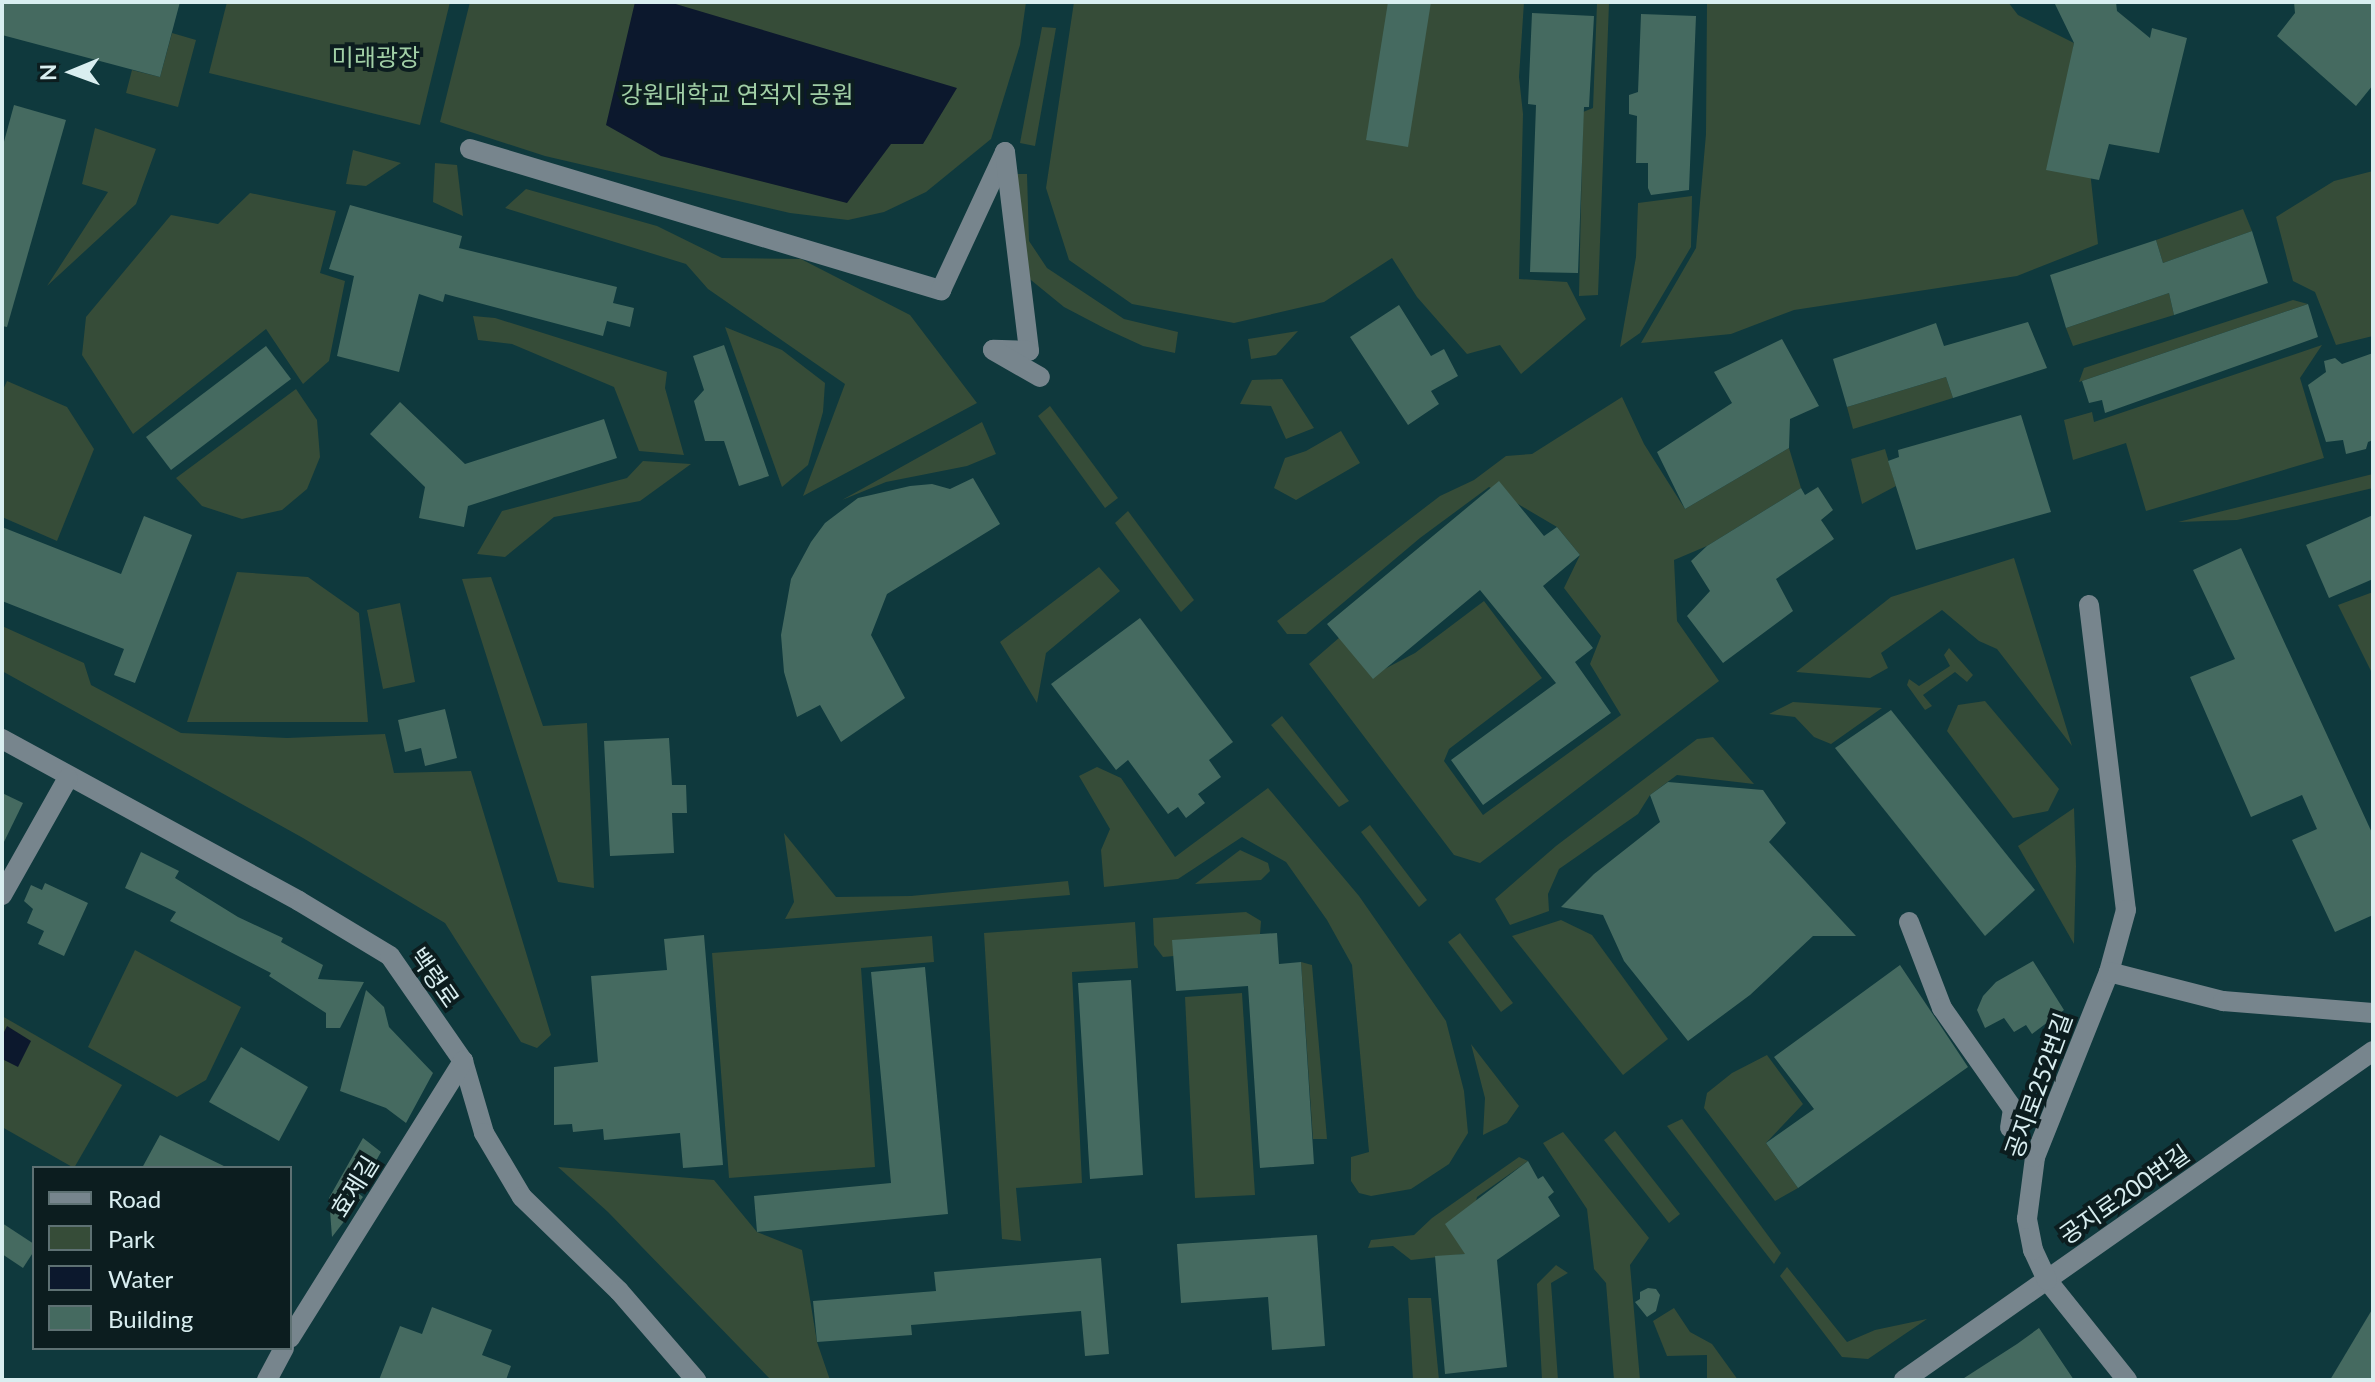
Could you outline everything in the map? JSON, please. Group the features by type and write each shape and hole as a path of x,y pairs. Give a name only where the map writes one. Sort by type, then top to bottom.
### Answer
{"street":[{"path":"470,149 941,290 1005,152 1029,351 993,350 1040,377"},
{"name":"공지로252번길","path":"2089,605 2126,910 2109,972 2035,1157 2027,1219 2033,1250 2047,1280 2127,1380"},
{"name":"백령로","path":"2,739 68,778 299,901 390,956 463,1061 484,1133 522,1197 619,1291 696,1380"},
{"path":"2,895 68,778"},
{"path":"1909,922 1942,1008 2013,1109 2010,1128"},
{"path":"2109,972 2223,1001 2373,1013"},
{"name":"공지로200번길","path":"1904,1380 2373,1051"},
{"name":"효제길","path":"292,1335 463,1061"},
{"path":"267,1380 283,1350"}],"green space":[{"name":"미래광장","path":"227,2 450,2 420,125 209,73"},
{"name":"강원대학교 연적지 공원","path":"470,2 1026,2 1020,45 991,139 926,192 884,212 848,220 790,213 545,156 440,122"},
{"path":"1074,2 1524,2 1519,77 1523,114 1519,279 1567,282 1586,319 1521,374 1500,345 1467,354 1417,297 1392,258 1324,302 1234,323 1132,304 1069,260 1046,188"},
{"path":"1594,2 1609,3 1598,295 1579,296 1583,112 1593,108 1597,3"},
{"path":"1707,2 2008,2 2018,15 2074,43 2060,131 2090,171 2098,244 2017,276 1794,310 1731,334 1641,343 1696,248 1706,134"},
{"path":"1042,27 1056,28 1035,146 1020,143"},
{"path":"172,33 196,40 178,107 126,93 132,70 160,77"},
{"path":"95,128 156,149 136,204 47,286 108,192 82,184"},
{"path":"353,150 401,163 366,186 346,184"},
{"path":"435,163 457,165 463,216 433,202"},
{"path":"2373,171 2373,336 2336,345 2315,292 2293,281 2276,217 2334,181"},
{"path":"1010,174 1027,174 1029,241 1047,268 1124,319 1178,332 1175,353 1143,346 1106,329 1064,307 1026,276"},
{"path":"526,189 657,226 722,258 801,259 910,315 977,403 803,496 845,384 708,289 686,264 505,208"},
{"path":"250,193 336,211 320,273 345,281 329,361 303,384 266,329 133,434 82,355 86,317 171,215 218,224"},
{"path":"1692,196 1691,247 1640,333 1620,347 1636,257 1638,203"},
{"path":"2243,209 2252,231 2163,263 2156,240"},
{"path":"2169,293 2174,315 2073,346 2066,328"},
{"path":"2293,300 2308,304 2079,382 2084,368"},
{"path":"473,316 495,318 667,372 665,388 684,455 639,451 614,387 512,344 478,340"},
{"path":"725,327 782,350 825,383 823,412 808,465 782,487"},
{"path":"1298,331 1276,355 1251,359 1248,339"},
{"path":"2322,345 2300,378 2324,458 2146,511 2126,443 2073,460 2064,420 2092,412 2094,422"},
{"path":"1946,377 1953,398 1853,429 1847,407"},
{"path":"1282,379 1314,428 1286,439 1271,406 1240,404 1252,380"},
{"path":"7,381 67,407 94,449 57,541 2,517 2,392"},
{"path":"296,389 317,420 320,457 307,489 282,510 242,519 202,506 176,478"},
{"path":"1622,397 1644,444 1685,509 1789,448 1801,488 1707,546 1674,560 1677,621 1719,681 1480,863 1454,855 1309,664 1340,637 1377,673 1415,653 1484,601 1542,678 1449,749 1444,761 1483,815 1621,715 1590,664 1601,636 1564,588 1580,555 1557,527 1489,487 1420,538 1306,634 1287,634 1277,621 1440,496 1474,480 1506,456 1532,454"},
{"path":"1050,406 1118,498 1105,508 1038,416"},
{"path":"982,422 996,454 967,466 886,482 842,500"},
{"path":"1341,431 1360,463 1296,500 1274,488 1285,458 1306,451"},
{"path":"1885,449 1896,486 1862,504 1851,459"},
{"path":"643,461 691,464 640,501 554,517 505,557 477,554 502,511 627,478"},
{"path":"2373,474 2373,488 2237,520 2178,522"},
{"path":"1128,511 1194,600 1181,612 1115,523"},
{"path":"2014,558 2072,746 1997,649 1979,641 1942,610 1881,653 1888,668 1870,678 1796,672 1891,597"},
{"path":"1099,567 1120,591 1046,653 1037,703 1000,642"},
{"path":"237,572 308,577 359,613 368,722 187,722"},
{"path":"491,577 543,726 587,723 594,888 558,882 462,579"},
{"path":"2373,592 2373,675 2338,605"},
{"path":"400,603 415,682 383,689 367,610"},
{"path":"2,626 84,663 91,685 181,733 287,738 385,734 394,773 471,771 551,1035 537,1048 521,1042 445,923 303,838 2,671"},
{"path":"1949,648 1973,675 1967,682 1955,672 1923,695 1932,706 1925,710 1907,685 1909,679 1919,686 1950,666 1944,655"},
{"path":"1985,701 2059,789 2048,811 2013,818 1947,731 1958,705"},
{"path":"1793,702 1882,708 1831,744 1814,737 1795,717 1769,714"},
{"path":"1282,716 1349,801 1339,807 1271,725"},
{"path":"1713,737 1754,784 1677,775 1650,795 1638,814 1559,869 1548,894 1549,911 1510,925 1495,899 1556,846 1697,739"},
{"path":"1097,767 1121,778 1175,857 1268,788 1359,896 1446,1021 1464,1091 1468,1133 1449,1164 1411,1189 1371,1196 1359,1193 1351,1181 1351,1157 1369,1152 1352,965 1327,920 1286,862 1242,837 1178,879 1104,887 1101,850 1110,829 1079,776"},
{"path":"2074,808 2076,866 2074,944 2018,846"},
{"path":"1370,825 1427,900 1419,907 1361,832"},
{"path":"784,833 836,897 911,896 1068,881 1070,895 785,919 794,902"},
{"path":"1240,850 1268,863 1270,871 1261,880 1195,884"},
{"path":"1246,912 1261,921 1260,934 1174,956 1163,957 1154,945 1153,918"},
{"path":"1561,920 1592,935 1668,1039 1623,1075 1512,936"},
{"path":"1135,922 1138,968 1072,972 1082,1183 1016,1188 1021,1241 1002,1239 984,933"},
{"path":"1460,933 1513,1003 1501,1012 1448,942"},
{"path":"932,936 934,962 861,968 875,1167 729,1178 712,953"},
{"path":"135,950 241,1007 206,1080 177,1097 88,1047"},
{"path":"1301,962 1312,965 1327,1139 1313,1139"},
{"path":"1242,993 1255,1195 1195,1198 1185,997"},
{"path":"2,1016 122,1085 75,1166 2,1127"},
{"path":"1471,1044 1519,1106 1507,1123 1483,1135 1485,1098"},
{"path":"1767,1055 1803,1104 1766,1143 1798,1188 1775,1201 1704,1108 1707,1093 1732,1073"},
{"path":"1682,1119 1781,1253 1774,1264 1667,1126"},
{"path":"1615,1131 1680,1214 1669,1223 1604,1140"},
{"path":"1563,1132 1649,1238 1630,1265 1640,1380 1614,1380 1606,1283 1594,1269 1587,1209 1543,1143"},
{"path":"1519,1157 1528,1161 1477,1197 1465,1254 1411,1260 1393,1246 1368,1248 1371,1240 1414,1235 1432,1218"},
{"path":"558,1167 714,1180 757,1232 802,1250 817,1342 830,1380 771,1380 608,1212"},
{"path":"1556,1265 1568,1273 1551,1283 1558,1380 1542,1380 1537,1284"},
{"path":"1787,1267 1847,1342 1875,1330 1927,1319 1868,1359 1842,1357 1780,1276"},
{"path":"1408,1298 1431,1298 1439,1380 1413,1380"},
{"path":"1674,1308 1690,1332 1712,1344 1738,1380 1707,1380 1707,1355 1667,1356 1653,1321"}],"water":[{"name":"강원대학교 연적지 공원","path":"635,2 669,2 957,88 923,144 891,144 847,203 661,156 606,125"},
{"path":"7,1026 31,1041 18,1067 2,1059 2,1036"}],"building":[{"path":"2,2 180,2 160,77 2,35"},
{"path":"1388,2 1431,2 1408,147 1366,140"},
{"path":"2054,2 2116,2 2117,11 2150,38 2152,28 2187,38 2159,153 2109,144 2099,180 2046,170 2074,43"},
{"path":"2294,2 2373,2 2373,85 2356,106 2277,36 2295,13"},
{"path":"1532,13 1594,16 1589,107 1584,107 1578,273 1530,272 1536,105 1528,104"},
{"path":"1641,14 1696,16 1689,190 1651,195 1648,163 1636,163 1637,116 1629,114 1629,95 1638,92"},
{"path":"14,105 66,120 7,327 2,326 2,149"},
{"path":"350,205 462,236 459,248 617,287 613,303 634,308 630,327 607,321 603,336 445,294 443,302 419,294 399,372 337,356 354,276 329,269"},
{"path":"2252,231 2268,283 2174,315 2169,293 2066,328 2050,275 2156,240 2163,263"},
{"path":"2308,304 2318,337 2105,413 2102,400 2089,403 2082,381"},
{"path":"1399,305 1431,356 1444,349 1458,376 1431,391 1439,404 1408,425 1350,337"},
{"path":"2028,322 2047,368 1953,398 1946,377 1847,407 1833,359 1936,323 1944,346"},
{"path":"1782,339 1819,406 1790,419 1789,448 1685,509 1657,452 1732,403 1714,372"},
{"path":"724,345 769,476 739,486 724,441 705,441 694,401 704,390 693,356"},
{"path":"266,346 291,379 171,470 146,437"},
{"path":"2373,353 2373,440 2368,442 2366,449 2346,454 2343,440 2326,442 2308,385 2326,372 2324,361 2335,358 2342,364"},
{"path":"400,402 465,464 604,419 617,458 468,506 464,527 419,518 425,487 370,434"},
{"path":"2021,415 2051,512 1916,550 1888,461 1899,457 1898,450"},
{"path":"973,478 1000,524 887,594 871,635 905,698 841,742 820,705 797,717 784,672 781,635 791,579 811,542 825,523 858,498 910,486 932,484 950,489"},
{"path":"1499,481 1544,536 1557,527 1580,555 1543,586 1593,648 1575,662 1611,713 1483,805 1451,760 1556,683 1480,590 1373,679 1327,624"},
{"path":"1818,487 1833,510 1821,520 1834,539 1776,579 1793,611 1723,663 1687,616 1710,591 1691,561 1707,546 1801,488 1805,495"},
{"path":"2373,515 2373,579 2329,598 2306,545"},
{"path":"144,516 192,535 135,683 114,675 124,649 2,601 2,527 121,574"},
{"path":"2241,548 2373,835 2373,915 2335,932 2292,840 2317,829 2302,795 2251,817 2190,677 2235,659 2193,570"},
{"path":"1140,618 1233,742 1209,760 1221,777 1198,794 1205,803 1186,818 1178,807 1168,814 1128,760 1116,770 1051,684"},
{"path":"445,709 457,758 425,766 421,748 405,752 398,720"},
{"path":"1891,710 2035,890 1985,936 1835,748"},
{"path":"669,738 672,785 686,785 687,813 672,813 674,853 610,856 604,741"},
{"path":"1668,782 1763,790 1786,823 1769,842 1856,936 1813,936 1750,995 1688,1041 1624,961 1603,915 1561,907 1594,874 1660,822 1650,795"},
{"path":"2,793 23,803 2,846"},
{"path":"141,852 179,871 175,878 238,917 283,938 281,942 323,965 318,979 364,982 340,1028 326,1028 326,1013 269,976 271,973 170,921 176,912 125,888"},
{"path":"45,883 88,903 64,956 38,944 44,931 27,923 33,909 24,901 31,885 42,890"},
{"path":"1277,933 1279,964 1301,962 1314,1164 1260,1168 1248,986 1176,991 1172,940"},
{"path":"704,935 723,1165 683,1168 680,1133 604,1140 603,1129 573,1132 572,1124 554,1125 554,1067 598,1062 591,976 667,970 664,939"},
{"path":"2033,961 2064,1010 2032,1034 2026,1025 2014,1032 2004,1018 1985,1028 1977,1010 1983,996 1996,982"},
{"path":"1900,965 1968,1067 1798,1188 1766,1143 1814,1109 1774,1057"},
{"path":"925,967 948,1214 757,1232 754,1196 891,1183 871,972"},
{"path":"1131,980 1143,1175 1090,1179 1078,983"},
{"path":"366,990 384,1007 389,1027 433,1073 406,1123 386,1108 340,1091"},
{"path":"241,1047 308,1087 279,1141 209,1102"},
{"path":"160,1135 224,1166 143,1166"},
{"path":"363,1138 381,1152 358,1193 363,1197 332,1237 329,1198"},
{"path":"1528,1161 1538,1179 1543,1176 1554,1192 1548,1197 1560,1216 1497,1260 1507,1367 1445,1374 1435,1256 1465,1254 1445,1224"},
{"path":"2,1223 32,1243 32,1254 23,1268 2,1254"},
{"path":"1317,1235 1325,1346 1272,1350 1268,1297 1181,1303 1177,1244"},
{"path":"1101,1258 1109,1354 1085,1356 1081,1311 911,1325 912,1335 817,1342 813,1301 936,1291 934,1272"},
{"path":"1648,1288 1656,1289 1660,1295 1656,1311 1647,1317 1635,1302 1640,1299 1640,1292"},
{"path":"432,1307 492,1330 482,1355 511,1366 506,1380 379,1380 400,1326 422,1334"},
{"path":"2373,1308 2373,1380 2330,1380"},
{"path":"2039,1328 2074,1380 1961,1380 2017,1344"}]}
